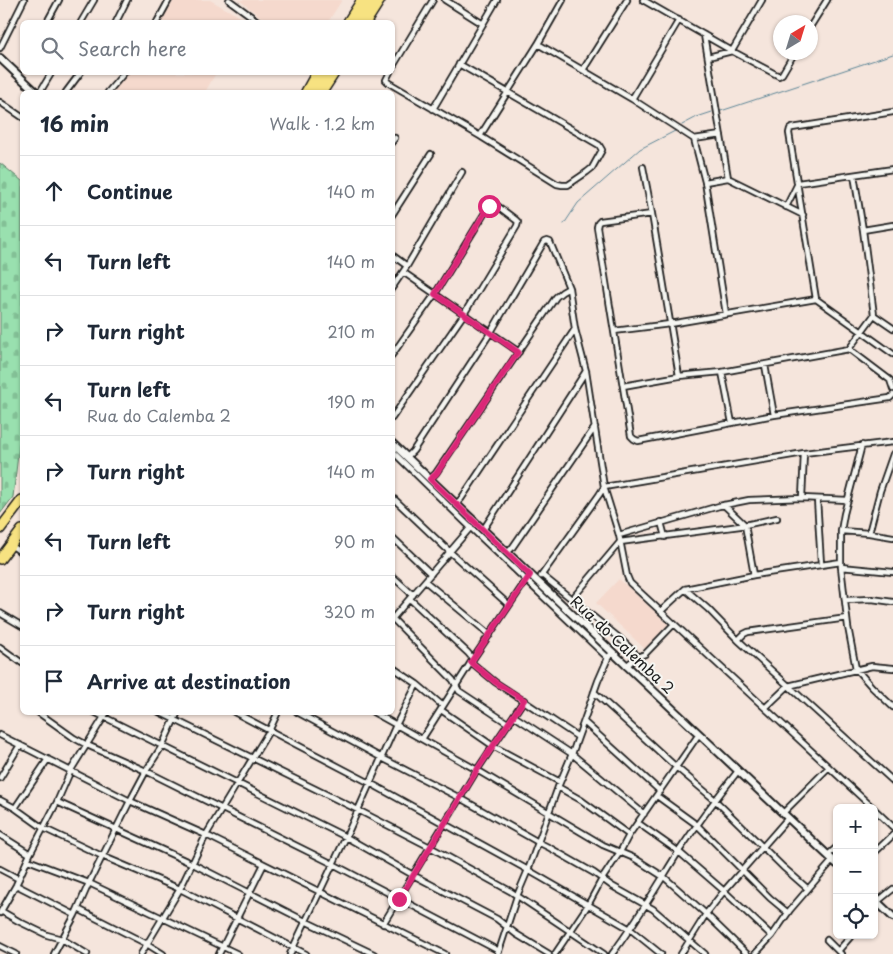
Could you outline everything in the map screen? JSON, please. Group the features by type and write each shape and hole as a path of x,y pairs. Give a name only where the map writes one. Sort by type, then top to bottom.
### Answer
{"highway":[{"path":"349,20 362,0"},
{"path":"357,20 370,0"},
{"path":"367,20 380,0"},
{"path":"300,90 308,75"},
{"path":"307,90 315,75"},
{"path":"314,90 323,75"},
{"path":"323,90 332,75"},
{"path":"0,529 20,503"},
{"path":"0,558 20,533"}],"main road":[{"path":"0,58 34,90"},
{"path":"0,64 28,90"},
{"name":"Rua do Calemba 2","path":"395,450 408,457 456,504 473,525 483,530 507,553 528,578 537,581 610,655 626,666 700,734 833,860"},
{"path":"878,905 893,917"}],"street":[{"path":"0,48 24,0"},
{"path":"48,20 59,0"},
{"path":"82,20 94,0"},
{"path":"117,20 127,0"},
{"path":"158,20 169,0"},
{"path":"229,0 256,20"},
{"path":"395,63 433,0"},
{"path":"445,0 483,24"},
{"path":"433,109 497,0"},
{"path":"480,136 564,0"},
{"path":"583,70 627,0"},
{"path":"643,0 779,76 790,60"},
{"path":"708,56 732,51 761,2 754,0"},
{"path":"818,15 827,0"},
{"path":"632,99 679,20"},
{"path":"704,35 728,178"},
{"path":"538,44 632,99 694,139 704,182 726,314"},
{"path":"388,75 386,80 389,83 557,184 568,185 592,168 602,150 599,145 459,64"},
{"path":"41,90 50,75"},
{"path":"68,90 79,75"},
{"path":"110,90 122,75"},
{"path":"0,102 20,116"},
{"path":"816,299 789,133 790,129 893,112"},
{"path":"694,139 721,135"},
{"path":"395,210 431,154"},
{"path":"643,167 679,376"},
{"path":"798,183 893,169"},
{"path":"395,284 462,172"},
{"path":"623,386 679,376 722,372 849,349 874,316 854,175"},
{"path":"704,182 728,178 803,215"},
{"path":"786,207 798,183"},
{"path":"395,352 435,294 489,206 494,204 516,220 518,222 517,226 464,314 395,414"},
{"path":"652,214 600,221 598,223 631,436 634,439 638,440 774,415 890,398 893,395"},
{"path":"863,230 893,225"},
{"path":"408,457 492,332 544,242 550,242 569,288 575,329 586,371 604,487 619,535 626,576 630,583 869,804"},
{"path":"395,257 407,266"},
{"path":"403,272 492,332 518,352"},
{"path":"430,479 556,297 569,288"},
{"path":"614,331 670,324 816,299 893,354"},
{"path":"874,316 893,328"},
{"path":"456,504 575,329"},
{"path":"849,349 890,380 893,389"},
{"path":"765,364 774,415"},
{"path":"483,530 586,371"},
{"path":"722,372 732,423"},
{"path":"507,553 595,428"},
{"path":"537,581 604,487 804,453 893,442"},
{"path":"862,445 841,531 841,568 856,669 872,688 893,706"},
{"path":"42,715 86,745 146,771 333,864 499,952 517,896 548,812 610,655 395,451"},
{"path":"802,498 804,453"},
{"path":"869,533 880,491 893,454"},
{"path":"619,535 724,505 749,500 802,498 848,500"},
{"path":"817,499 821,564"},
{"path":"395,500 510,605"},
{"path":"724,505 746,525 754,575"},
{"path":"572,599 620,542 746,525 777,518"},
{"path":"661,522 665,537"},
{"path":"395,617 473,525"},
{"path":"841,531 893,537"},
{"path":"395,540 431,574"},
{"path":"15,548 20,552"},
{"path":"661,611 685,589 754,575 841,562"},
{"path":"841,568 893,572"},
{"path":"542,575 617,636 637,657"},
{"path":"422,739 528,578"},
{"path":"395,579 468,653 472,661 495,682 578,737"},
{"path":"425,581 490,635"},
{"path":"685,589 893,782"},
{"path":"845,600 872,599 893,602"},
{"path":"575,618 583,608"},
{"path":"0,613 20,625"},
{"path":"738,640 748,632 847,618"},
{"path":"395,621 453,680 459,691 509,724"},
{"path":"626,666 637,657 645,654 674,624"},
{"path":"0,647 20,662"},
{"path":"766,707 788,686 872,666 893,668"},
{"path":"395,669 417,684 442,708 493,746 560,782"},
{"path":"290,954 346,837 396,725 417,684"},
{"path":"594,692 714,800 808,889"},
{"path":"383,924 477,770 524,700"},
{"path":"99,715 346,837 497,919 516,934 549,954"},
{"path":"88,954 62,940 20,922 1,909 16,885 71,770 106,715"},
{"path":"165,715 430,847 517,896 604,954"},
{"path":"54,954 130,801 162,746 176,715"},
{"path":"239,715 370,783 528,870 630,929 661,954"},
{"path":"141,954 180,889 206,835 253,758 276,715"},
{"path":"303,715 460,798 579,864 612,886 653,909 705,954"},
{"path":"378,715 477,770 603,845 634,858 664,876 747,954"},
{"path":"514,716 572,754 644,814"},
{"path":"584,722 660,791"},
{"path":"555,954 588,905 630,835 700,734"},
{"path":"0,735 130,801 206,835 445,954"},
{"path":"0,778 20,745"},
{"path":"15,808 48,760"},
{"path":"681,954 706,914 724,891 829,767"},
{"path":"615,953 697,825 714,800 738,771"},
{"path":"558,787 581,800 630,835"},
{"path":"656,796 697,825 770,898 788,913"},
{"path":"0,800 43,828 102,856 180,889 306,954"},
{"path":"57,802 193,864 374,954"},
{"path":"878,813 893,827"},
{"path":"638,823 679,852 772,936"},
{"path":"0,835 30,854"},
{"path":"878,849 893,835"},
{"path":"28,860 89,883 238,954"},
{"path":"755,954 772,936 788,913 833,860"},
{"path":"219,954 264,864"},
{"path":"0,869 18,879"},
{"path":"16,885 75,915"},
{"path":"878,901 893,889"},
{"path":"78,909 163,954"},
{"path":"827,940 840,952 849,939"},
{"path":"0,946 16,954"}],"shaded area":[{"path":"174,0 210,0 244,19 243,20 162,20"},
{"path":"239,0 342,0 329,20 264,20"},
{"path":"125,75 215,75 206,90 112,90"},
{"path":"619,579 668,624 645,649 596,603"}],"green space":[{"path":"0,163 20,179 20,438 13,497 0,514"}],"waterway":[{"path":"721,111 893,54"},
{"path":"682,125 712,112"},
{"path":"564,224 578,203 640,149 675,131"}],"route":[{"path":"399,899 477,770 524,700 495,682 471,662 530,575 430,479 436,474 518,352 492,332 435,294 489,206"}]}
